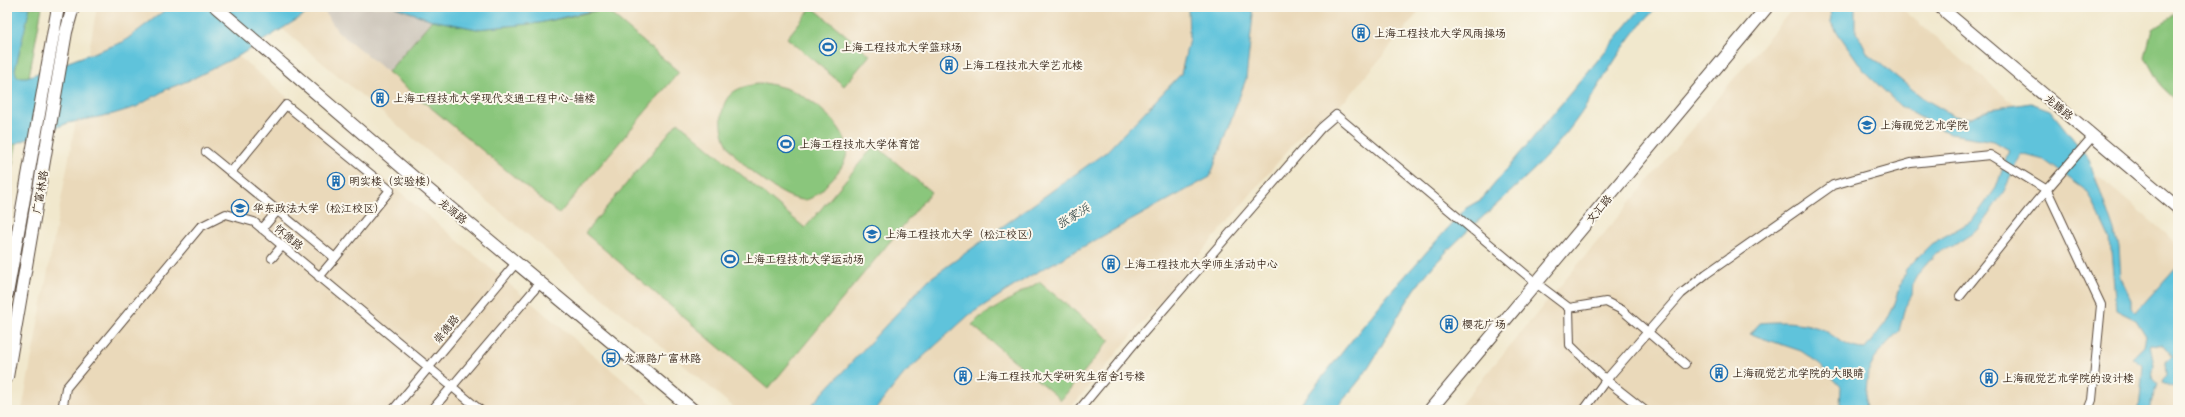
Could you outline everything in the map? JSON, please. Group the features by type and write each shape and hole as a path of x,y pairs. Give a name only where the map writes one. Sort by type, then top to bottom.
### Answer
{"main road":[{"name":"广富林路","path":"7,294 11,253 34,140 58,7"},
{"name":"广富林路","path":"7,377 54,110 66,32 73,7"},
{"name":"龙源路","path":"216,7 418,181 693,410"},
{"name":"文汇路","path":"1430,410 1767,7"},
{"name":"龙腾路","path":"1940,7 2178,208"}],"street":[{"path":"231,172 286,105 390,190 319,277"},
{"path":"1079,410 1132,345 1321,128 1336,115 1536,283 1569,308 1606,302 1622,310 1685,364"},
{"path":"1960,296 2093,136"},
{"path":"206,152 335,258"},
{"path":"1584,410 1606,380 1681,294 1706,274 1833,185 1911,163 1990,155 2047,190 2101,305 2092,400 2088,410"},
{"path":"262,229 278,210"},
{"name":"怀德路","path":"62,410 66,388 200,227 226,214 254,222 480,410"},
{"path":"272,258 282,246"},
{"name":"崇德路","path":"393,410 516,263"},
{"path":"432,410 540,283"},
{"path":"1569,308 1570,345 1606,380 1644,410"}],"shaded area":[{"name":"华东政法大学（松江校区）","path":"97,7 180,7 659,410 22,410"},
{"name":"上海工程技术大学（松江校区）","path":"256,7 1423,7 1347,99 1315,121 1304,131 1069,410 737,410"},
{"path":"324,7 395,7 432,20 388,72 338,32 323,9"},
{"name":"上海视觉艺术学院","path":"1794,7 1900,7 2178,244 2178,410 1456,410"}],"green space":[{"path":"7,7 42,7 11,173 7,173"},
{"name":"上海工程技术大学篮球场","path":"812,7 870,55 844,86 787,38"},
{"path":"605,9 679,72 559,214 388,72 432,20 477,29 539,23"},
{"path":"2178,13 2178,102 2161,86 2145,57 2152,29"},
{"name":"上海工程技术大学体育馆","path":"764,83 790,90 810,101 836,125 846,143 847,152 845,161 840,169 821,191 807,200 795,198 774,188 742,163 726,142 722,128 722,113 726,100 737,90 746,86"},
{"name":"上海工程技术大学运动场","path":"678,122 805,228 875,145 931,192 768,389 585,233"},
{"path":"1039,282 1110,340 1061,400 972,325 979,318"}],"water":[{"path":"7,7 30,7 15,70 17,77 27,77 123,42 169,7 317,7 240,55 190,80 167,89 136,107 113,114 68,123 15,144 7,145"},
{"path":"395,7 608,7 539,23 477,29 432,20"},
{"name":"张家浜","path":"1188,7 1251,7 1253,15 1246,79 1210,177 1030,276 969,315 904,374 875,410 807,410 928,280 1106,152 1181,74 1189,39"},
{"path":"1642,7 1658,7 1632,35 1568,131 1537,167 1467,231 1434,265 1415,289 1369,367 1335,410 1296,410 1388,295 1466,208 1482,199"},
{"path":"1830,7 1855,7 1855,28 1868,54 1923,98 1954,116 1969,118 1990,109 2031,103 2050,110 2089,159 2119,246 2121,278 2131,299 2131,307 2136,312 2178,265 2178,384 2176,388 2162,383 2163,379 2167,375 2166,362 2173,357 2163,345 2150,344 2154,365 2152,378 2157,384 2149,410 2139,410 2143,366 2132,358 2144,346 2146,336 2136,320 2116,310 2110,239 2088,192 2044,160 2021,154 2004,191 1979,229 1953,246 1936,253 1918,274 1913,283 1912,295 1905,307 1899,331 1878,353 1868,372 1865,400 1866,410 1838,410 1840,405 1841,387 1820,364 1801,351 1750,334 1760,323 1777,322 1803,324 1819,328 1849,346 1865,349 1886,322 1894,306 1906,269 1931,244 1972,221 1996,188 2009,150 1994,141 1950,134 1900,106 1865,72 1831,23"}],"place":[{"name":"上海工程技术大学风雨操场","path":"1361,33"},
{"name":"上海工程技术大学篮球场","path":"828,47"},
{"name":"上海工程技术大学艺术楼","path":"949,65"},
{"name":"上海工程技术大学现代交通工程中心-辅楼","path":"380,98"},
{"name":"上海视觉艺术学院","path":"1867,125"},
{"name":"上海工程技术大学体育馆","path":"786,144"},
{"name":"明实楼（实验楼）","path":"336,181"},
{"name":"华东政法大学（松江校区）","path":"240,208"},
{"name":"上海工程技术大学（松江校区）","path":"872,234"},
{"name":"上海工程技术大学运动场","path":"730,259"},
{"name":"上海工程技术大学师生活动中心","path":"1111,264"},
{"name":"樱花广场","path":"1449,324"},
{"name":"龙源路广富林路","path":"611,358"},
{"name":"上海视觉艺术学院的大眼睛","path":"1719,373"},
{"name":"上海工程技术大学研究生宿舍1号楼","path":"963,376"},
{"name":"上海视觉艺术学院的设计楼","path":"1989,378"}]}
